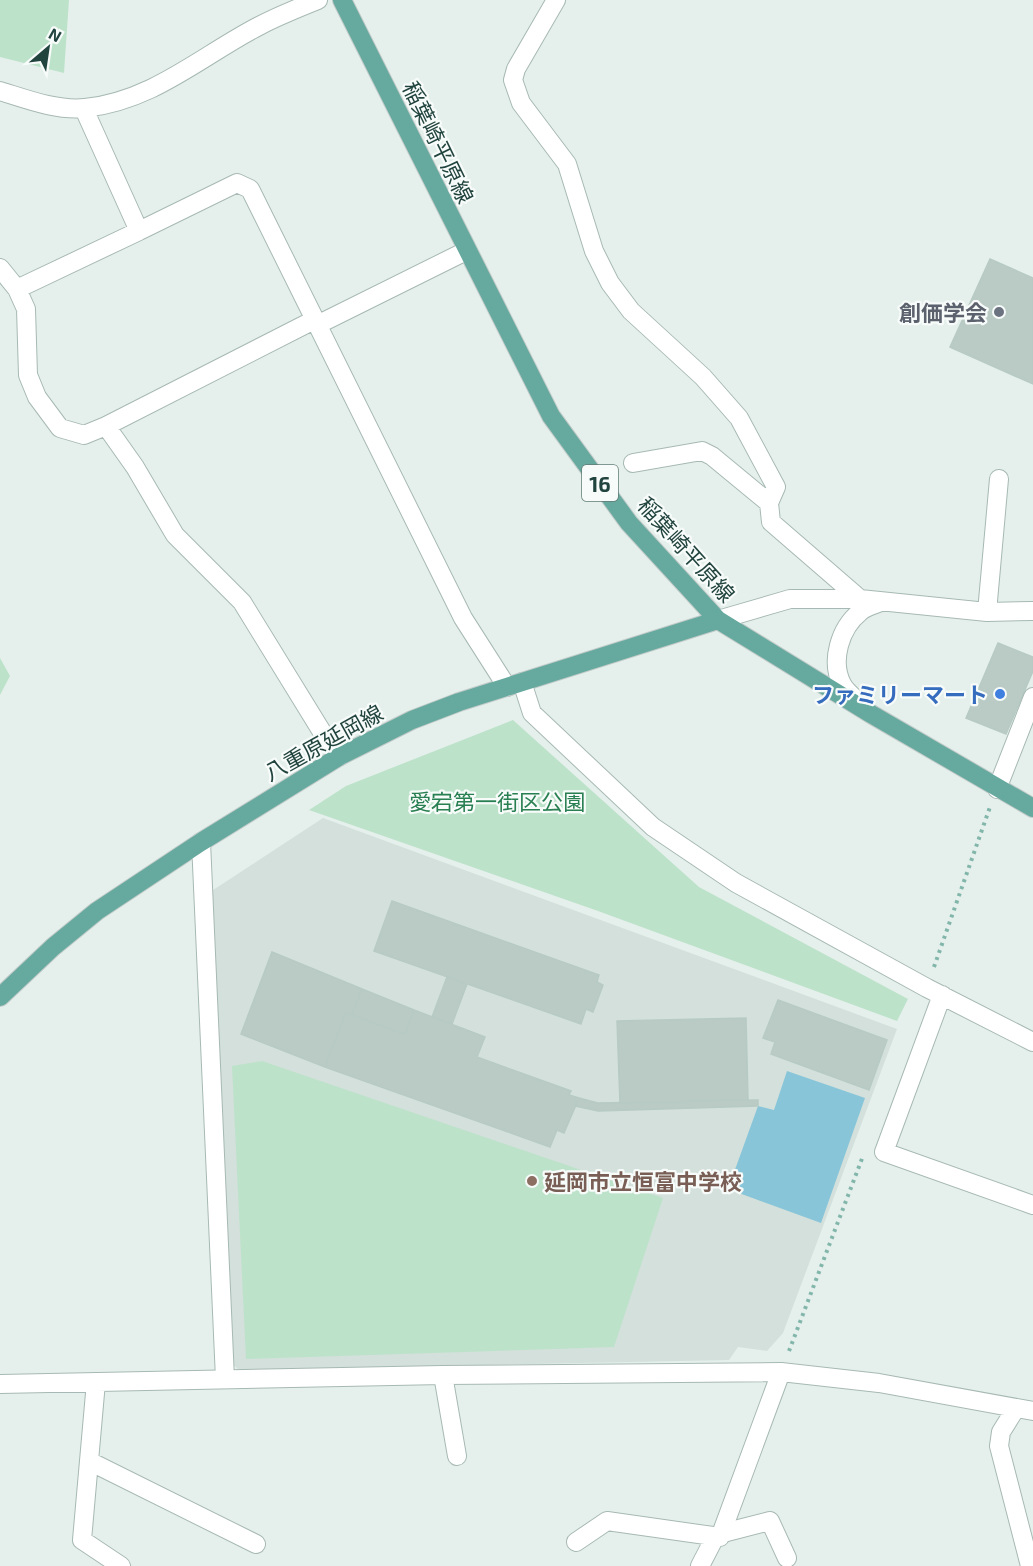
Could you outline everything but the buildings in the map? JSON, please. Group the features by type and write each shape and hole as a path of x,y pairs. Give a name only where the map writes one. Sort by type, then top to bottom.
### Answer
{"main road":[{"name":"稲葉崎平原線","path":"342,0 466,251 551,416 629,524 718,620 871,714 1033,808"},
{"name":"八重原延岡線","path":"0,997 53,946 96,911 201,842 340,756 412,720 515,684 718,620"}],"street":[{"path":"0,91 39,104 84,109 152,90 258,26 318,0"},
{"path":"556,0 516,69 513,80 522,103 567,164 594,251 610,283 631,311 703,376 739,418 776,487 769,503 771,522 860,599"},
{"path":"84,109 139,231"},
{"path":"17,289 237,183 250,189 463,618 515,684 532,713 652,827 736,883 934,992 1033,1042"},
{"path":"0,268 17,289 26,309 28,375 37,397 60,428 84,435 466,251"},
{"path":"106,426 135,467 175,535 242,602 322,732 340,756"},
{"path":"633,463 702,451 712,456 769,503"},
{"path":"987,612 999,479"},
{"path":"718,620 790,599 860,599 987,612 1033,612"},
{"path":"871,714 843,686 838,673 838,650 847,624 861,610 883,601"},
{"path":"997,789 1033,697"},
{"path":"201,842 225,1379"},
{"path":"934,992 884,1152 1033,1205"},
{"path":"700,1566 719,1535 781,1372"},
{"path":"0,1384 443,1375 781,1372 879,1383 1028,1406"},
{"path":"443,1375 457,1456"},
{"path":"96,1382 82,1540 122,1566"},
{"path":"1028,1406 1001,1432 999,1446 1030,1566"},
{"path":"89,1461 256,1544"},
{"path":"576,1542 607,1521 719,1535 770,1521 787,1558"}],"path":[{"path":"934,992 997,789"},
{"path":"781,1372 864,1152"}],"shaded area":[{"name":"延岡市立恒富中学校","path":"323,818 897,1029 783,1333 767,1351 738,1347 729,1360 239,1370 231,1363 210,892"}],"green space":[{"path":"0,0 69,0 64,73 0,57"},
{"path":"0,658 10,676 0,695"},
{"name":"愛宕第一街区公園","path":"513,720 699,887 908,999 897,1021 598,911 309,810 346,786"},
{"path":"262,1061 663,1198 614,1347 246,1359 232,1066"}],"water":[{"path":"787,1071 865,1098 821,1223 728,1189 758,1106 774,1110"}],"place":[{"name":"創価学会","path":"999,312"},
{"name":"ファミリーマート","path":"1000,694"},
{"name":"延岡市立恒富中学校","path":"532,1181"}]}
